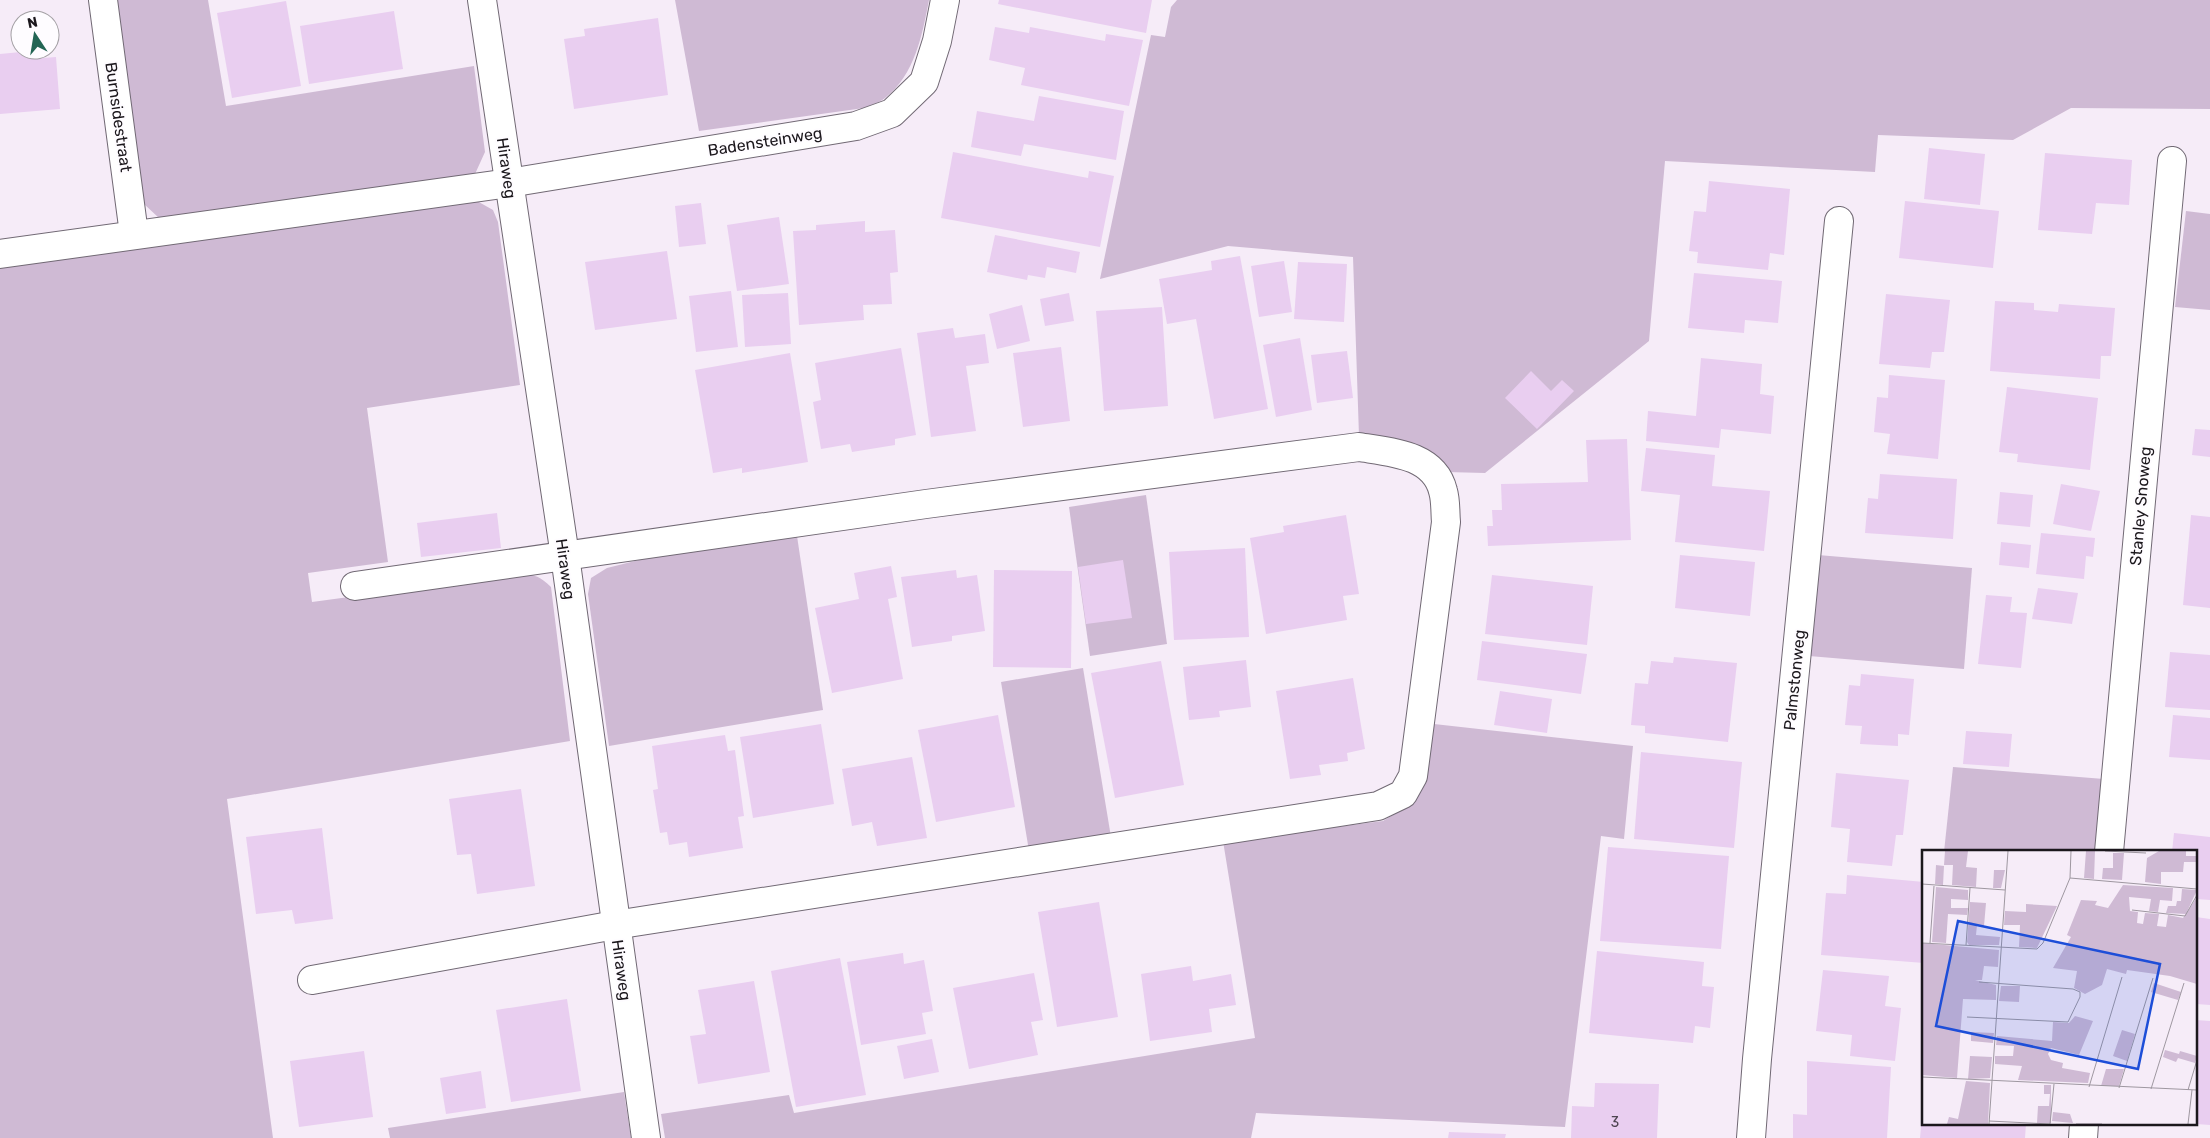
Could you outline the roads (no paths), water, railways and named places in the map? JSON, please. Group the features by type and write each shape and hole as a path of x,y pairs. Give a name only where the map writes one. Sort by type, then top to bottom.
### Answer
{"street":[{"name":"Burnsidestraat","path":"103,0 134,234"},
{"name":"Hiraweg","path":"482,0 565,556 646,1138"},
{"name":"Badensteinweg","path":"0,254 509,183 856,126 892,113 924,82 937,41 945,0"},
{"name":"Stanley Snoweg","path":"2109,850 2172,161"},
{"name":"Palmstonweg","path":"1752,1138 1757,1059 1839,221"},
{"path":"312,980 615,925 1378,806 1403,794 1413,776 1446,522 1443,490 1433,469 1404,455 1359,447 936,502 356,586"}]}
